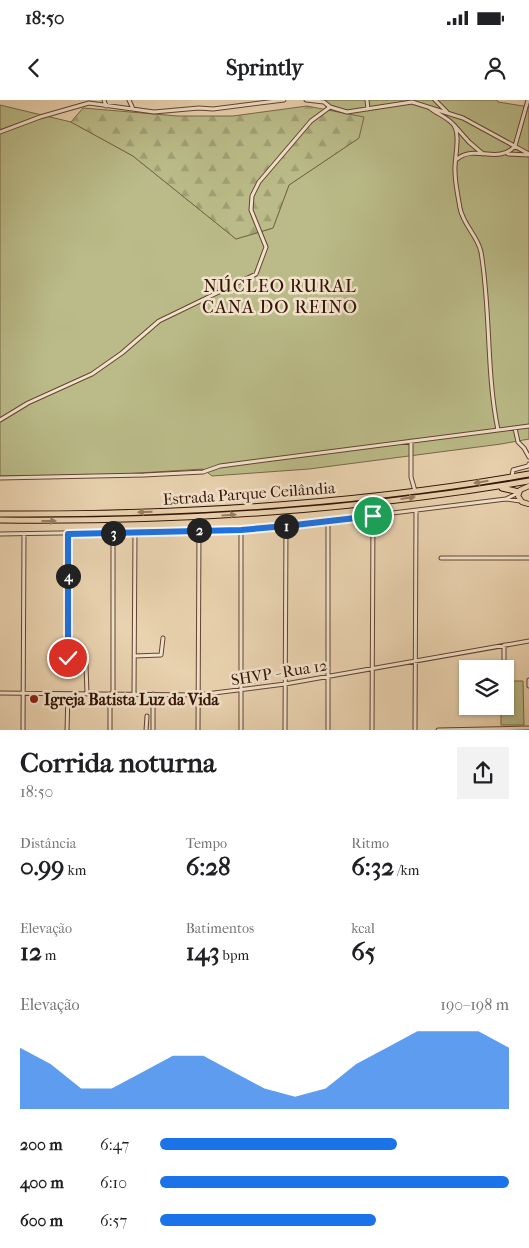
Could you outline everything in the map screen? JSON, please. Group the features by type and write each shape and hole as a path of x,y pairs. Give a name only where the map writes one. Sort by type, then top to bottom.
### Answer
{"highway":[{"name":"Estrada Parque Ceilândia","path":"0,514 197,511 415,491 529,474"},
{"name":"Estrada Parque Ceilândia","path":"0,520 80,521 216,516 332,507 477,490 529,481"},
{"path":"477,490 485,491 505,488 518,492"}],"main road":[{"path":"529,486 518,492 520,501 529,504"}],"street":[{"path":"104,100 106,106"},
{"path":"129,100 133,109"},
{"path":"0,132 40,117 89,103 154,112 199,108 214,110 284,100"},
{"path":"306,100 324,102 330,107 347,112 412,102 463,118 529,155"},
{"path":"435,100 449,113"},
{"path":"507,154 515,146 528,100"},
{"path":"368,101 368,109"},
{"path":"0,420 28,403 92,374 122,353 160,321 256,274 266,247 251,210 252,196 258,182 311,121 330,107"},
{"path":"430,108 452,123 483,154"},
{"path":"452,123 455,128 456,138 455,171 461,216 470,229 481,254 484,274 492,391 498,430"},
{"path":"456,160 465,153 490,156 507,154 529,155"},
{"path":"0,478 202,472 220,466 529,426"},
{"path":"515,428 518,442 529,454"},
{"path":"411,441 410,477 415,491"},
{"path":"512,477 513,470 528,466 529,464"},
{"path":"505,488 512,496"},
{"path":"506,499 518,492"},
{"path":"0,534 241,530 328,522 506,499 520,501"},
{"path":"415,730 416,511"},
{"path":"372,730 373,516"},
{"path":"328,522 328,730"},
{"path":"285,730 286,526"},
{"path":"198,730 199,530"},
{"path":"241,530 241,730"},
{"path":"134,693 135,532"},
{"path":"110,730 113,533"},
{"path":"23,730 24,534"},
{"path":"68,534 68,658 70,663 86,665 87,694"},
{"path":"441,558 529,558"},
{"path":"134,656 161,655 163,638"},
{"name":"SHVP - Rua 12","path":"0,693 198,695 328,677 529,641"},
{"path":"504,645 504,660"},
{"path":"529,680 529,686"},
{"path":"67,730 68,693"},
{"path":"152,730 153,694"},
{"path":"146,730 147,716"},
{"path":"438,730 529,729"}],"green space":[{"path":"326,100 497,100 498,102 529,107 529,439 309,469 212,476 203,469 106,475 0,476 0,105 71,122 133,156 236,239 273,228 289,185 359,138 326,110"},
{"path":"307,106 364,117 359,138 289,185 273,228 236,239 133,156 71,122 83,108 178,116 233,116"},
{"path":"514,681 523,681 524,725 501,725 501,715 514,715"}],"place":[{"name":"Igreja Batista Luz da Vida","path":"34,699"}],"district":[{"name":"NÚCLEO RURAL CANA DO REINO","path":"280,296"}],"route":[{"path":"68,658 68,534 241,530 373,516"}]}
